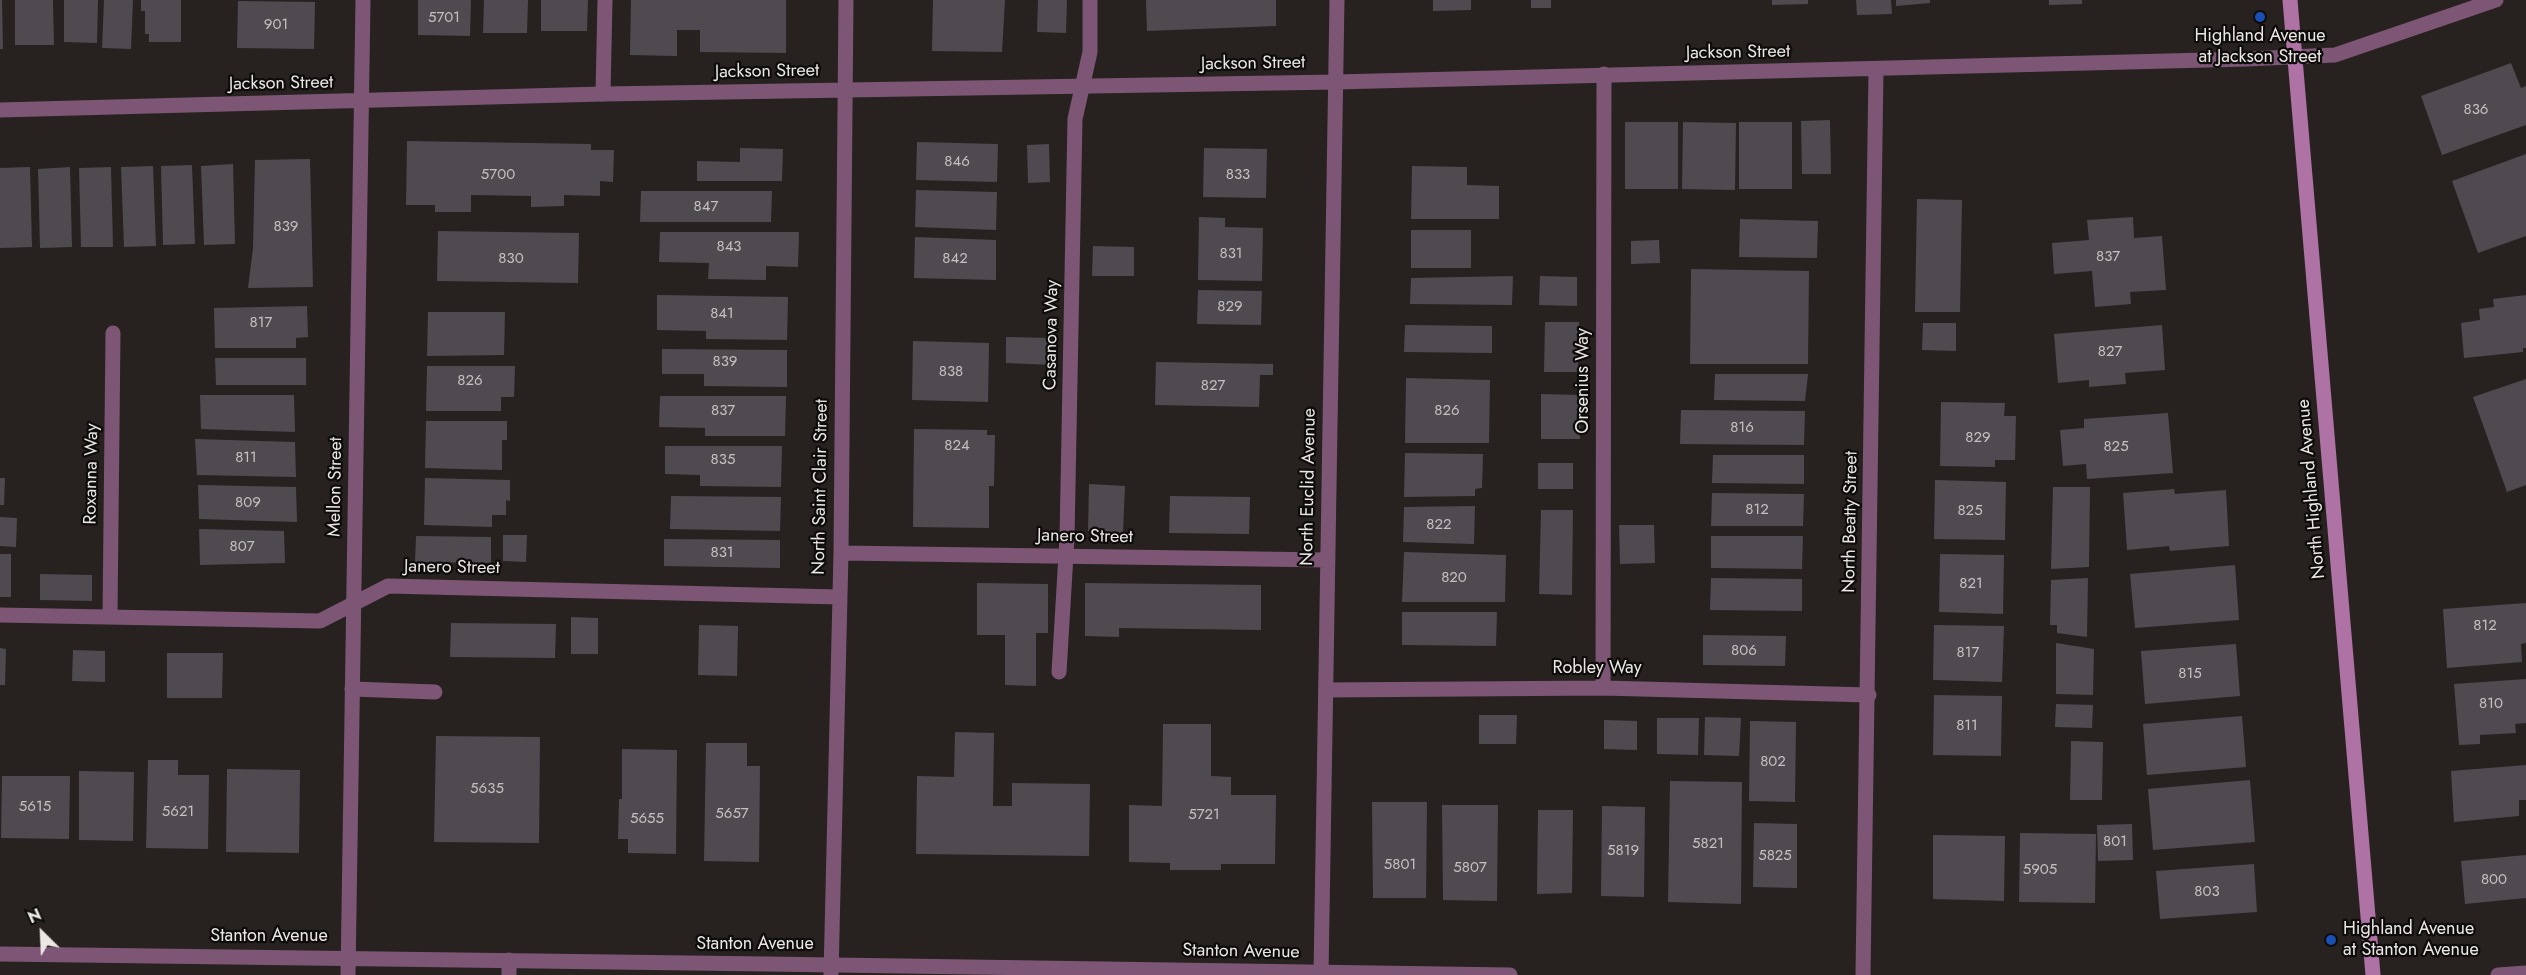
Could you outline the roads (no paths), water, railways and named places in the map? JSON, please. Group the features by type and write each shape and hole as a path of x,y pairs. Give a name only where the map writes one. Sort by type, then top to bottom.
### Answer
{"main road":[{"name":"North Highland Avenue","path":"2290,0 2373,975"}],"street":[{"name":"Mellon Street","path":"348,975 363,0"},
{"path":"603,94 605,0"},
{"name":"North Saint Clair Street","path":"831,970 841,553 846,0"},
{"name":"Casanova Way","path":"1059,672 1066,556 1075,119 1090,52 1090,0"},
{"name":"North Euclid Avenue","path":"1321,974 1337,0"},
{"name":"Jackson Street","path":"0,110 603,94 1336,82 1604,74 1876,70 2295,57 2336,55 2496,0"},
{"name":"North Beatty Street","path":"1863,975 1869,695 1876,70"},
{"name":"Orsenius Way","path":"1603,688 1604,74"},
{"name":"Roxanna Way","path":"110,616 113,333"},
{"name":"Janero Street","path":"841,553 1328,560"},
{"name":"Janero Street","path":"0,615 320,621 388,586 839,597"},
{"name":"Robley Way","path":"1326,690 1603,688 1869,695"},
{"path":"352,689 435,692"},
{"name":"Stanton Avenue","path":"0,954 348,957 509,968 1510,975"},
{"path":"2498,975 2526,973"}],"place":[{"name":"Highland Avenue at Jackson Street","path":"2260,17"},
{"name":"Highland Avenue at Stanton Avenue","path":"2331,940"}]}
